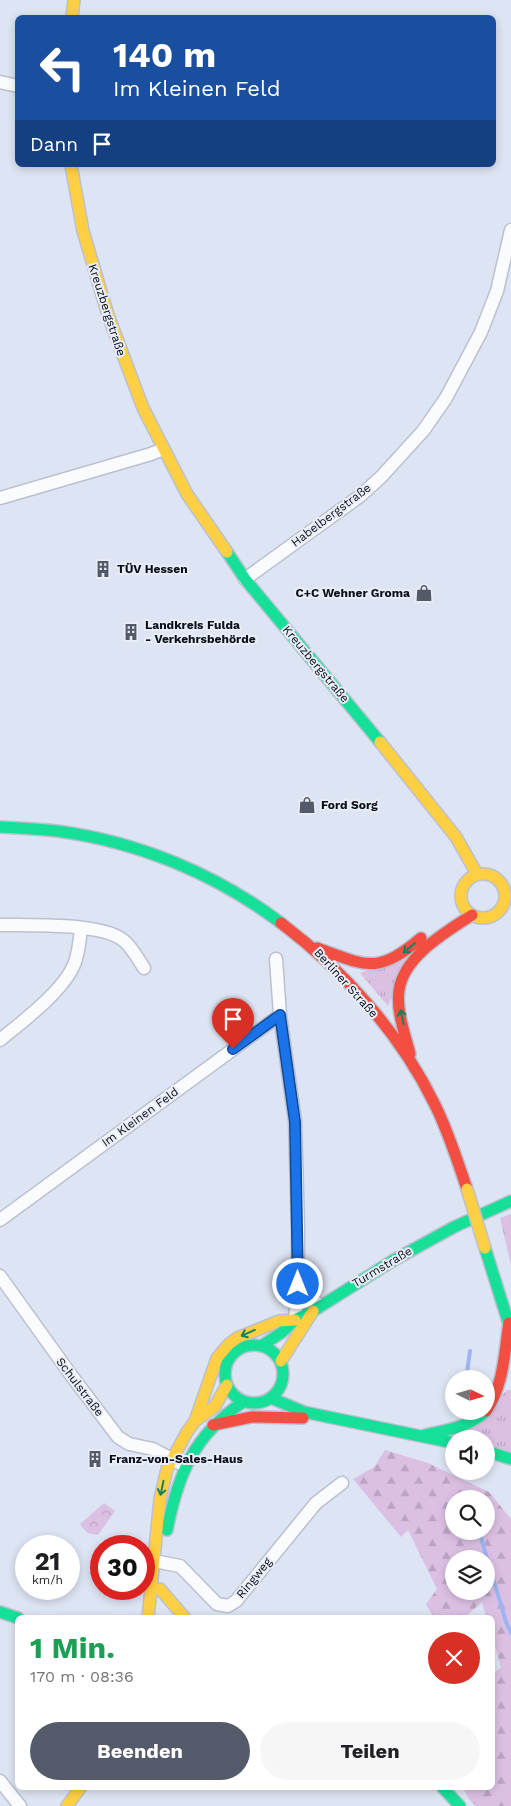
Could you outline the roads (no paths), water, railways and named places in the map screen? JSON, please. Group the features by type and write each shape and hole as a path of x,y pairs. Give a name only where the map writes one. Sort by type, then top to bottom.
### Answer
{"main road":[{"path":"72,15 74,0"},
{"name":"Kreuzbergstraße","path":"71,167 81,222 102,296 129,374 163,449 188,494 245,579 456,836 477,874"},
{"name":"Berliner Straße","path":"0,827 24,827 94,837 175,862 248,898 314,947 368,1005 413,1065 441,1117 467,1188 510,1327"},
{"path":"477,874 492,875 498,879 508,897 499,912 486,918 472,915 462,904 462,889 465,883 477,874"},
{"path":"452,913 462,904"},
{"path":"499,912 510,917"},
{"path":"413,1065 399,1004 398,995 403,978 414,960 422,952 472,915"},
{"path":"314,947 361,964 379,964 402,954 442,921"},
{"name":"Turmstraße","path":"261,1346 281,1333 295,1320 428,1240 511,1201"},
{"path":"280,1361 316,1308"},
{"path":"158,1615 161,1489 172,1459 195,1421 217,1358 229,1344 238,1338 279,1320 295,1320"},
{"path":"495,1396 510,1327"},
{"path":"248,1346 261,1346 271,1350 280,1361 286,1389 262,1403 243,1402 235,1396 227,1385 225,1372 227,1363 239,1349 248,1346"},
{"path":"195,1421 215,1406 227,1385"},
{"path":"271,1398 304,1412 373,1428 445,1441"},
{"path":"302,1399 332,1417"},
{"path":"149,1615 158,1562 173,1501 185,1466 213,1425 224,1414 243,1402"},
{"path":"213,1425 252,1417 332,1417"},
{"path":"421,1436 467,1424 474,1420"},
{"path":"495,1454 511,1459"},
{"path":"160,1589 182,1615"},
{"path":"2,1617 15,1618"},
{"path":"67,1806 79,1790"},
{"path":"445,1790 460,1806"}],"street":[{"path":"0,82 15,85"},
{"name":"Habelbergstraße","path":"245,579 360,496 381,477 423,431 446,398 481,332 497,290 511,230"},
{"path":"0,498 163,449"},
{"path":"0,925 69,926 114,934 125,941 144,968"},
{"path":"0,1040 28,1018 66,979 76,959 82,928"},
{"path":"276,959 280,1015 295,1122 298,1227 295,1320"},
{"name":"Im Kleinen Feld","path":"0,1220 280,1015"},
{"name":"Schulstraße","path":"0,1276 118,1437 129,1444 153,1449 185,1466"},
{"path":"297,1285 316,1308"},
{"name":"Ringweg","path":"158,1562 180,1566 217,1604 228,1606 236,1601 316,1503 342,1484"},
{"path":"0,1781 20,1806"}],"waterway":[{"path":"467,1370 470,1351"},
{"path":"482,1540 511,1633"}],"place":[{"name":"TÜV Hessen","path":"103,569"},
{"name":"C+C Wehner Groma","path":"424,593"},
{"name":"Landkreis Fulda - Verkehrsbehörde","path":"131,632"},
{"name":"Ford Sorg","path":"307,805"},
{"name":"Franz-von-Sales-Haus","path":"95,1459"}]}
